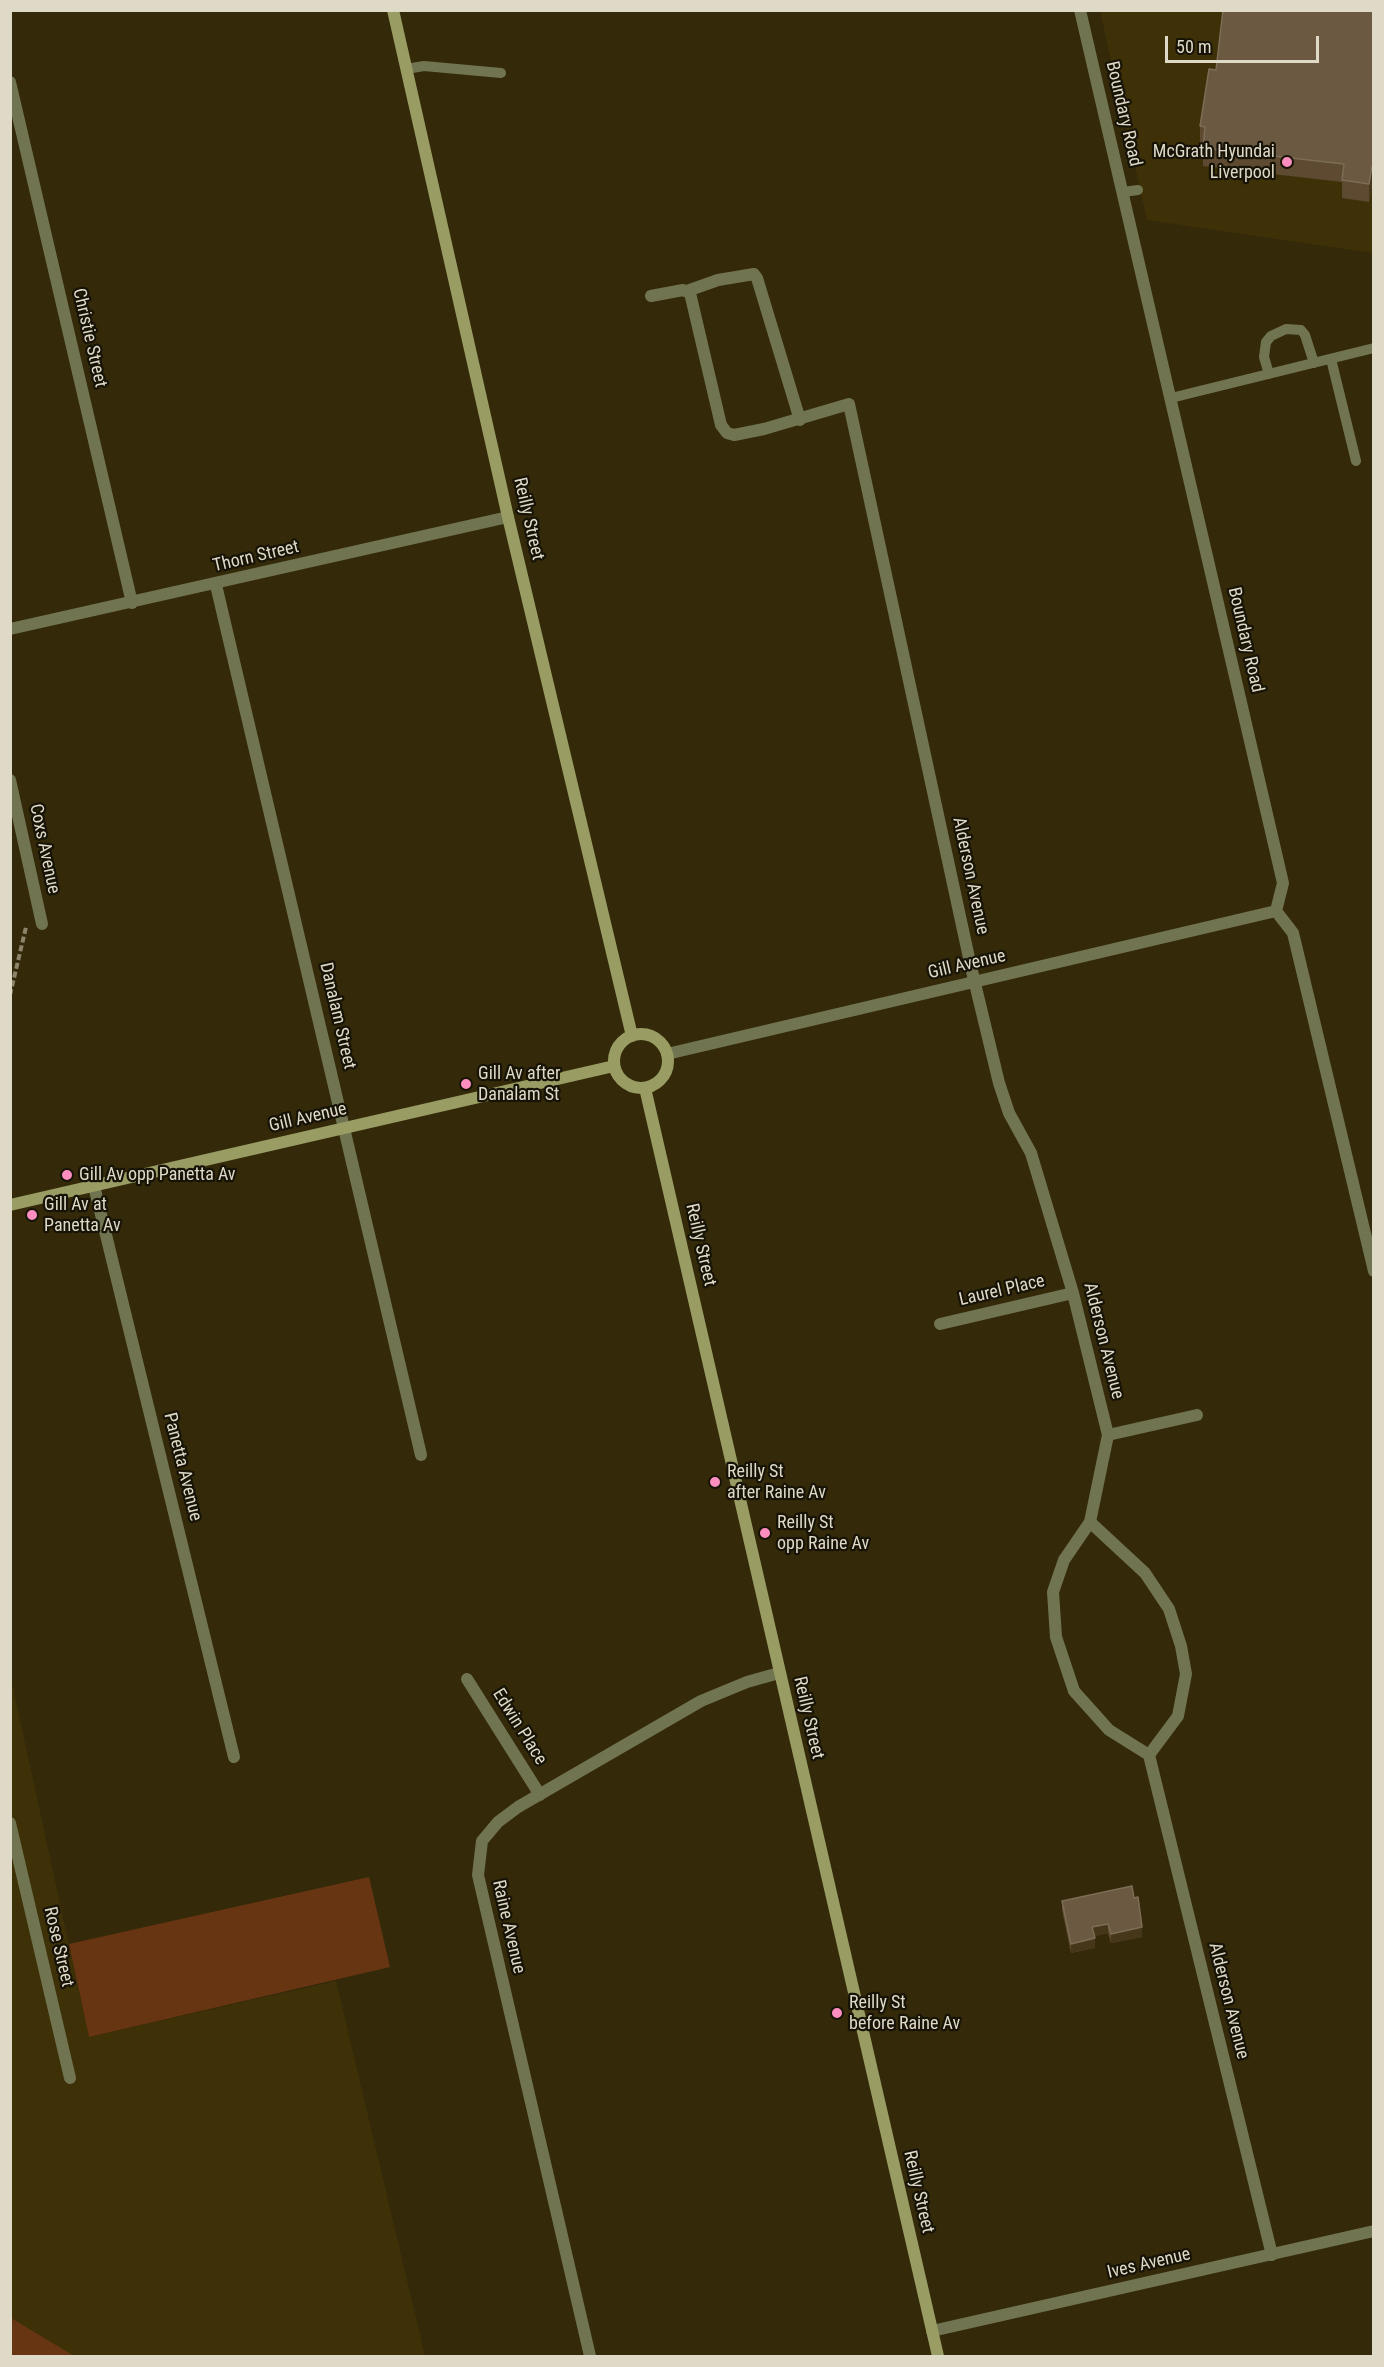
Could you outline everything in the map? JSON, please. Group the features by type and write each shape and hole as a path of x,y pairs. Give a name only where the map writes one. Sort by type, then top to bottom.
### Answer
{"main road":[{"name":"Reilly Street","path":"393,10 508,517 632,1035"},
{"path":"641,1034 657,1040 667,1054 666,1072 654,1085 645,1088 629,1086 622,1081 615,1066 616,1051 632,1035 641,1034"},
{"name":"Gill Avenue","path":"10,1205 615,1066"},
{"name":"Reilly Street","path":"645,1088 938,2356"}],"street":[{"name":"Boundary Road","path":"1080,10 1283,883 1276,911"},
{"name":"Christie Street","path":"10,81 132,603"},
{"path":"651,296 687,291 718,280 754,274 758,278 800,420 734,435 727,433 721,424 691,297 687,291"},
{"name":"Alderson Avenue","path":"800,420 849,405 974,982 999,1083 1009,1113 1031,1153 1073,1293 1108,1435 1090,1522 1064,1560 1053,1593 1056,1637 1074,1691 1109,1730 1149,1755 1272,2255"},
{"name":"Thorn Street","path":"10,629 216,585 508,517"},
{"name":"Danalam Street","path":"216,585 421,1455"},
{"name":"Coxs Avenue","path":"10,780 42,924"},
{"path":"1276,911 1293,933 1374,1271"},
{"name":"Gill Avenue","path":"667,1054 1276,911"},
{"name":"Panetta Avenue","path":"94,1186 234,1757"},
{"name":"Laurel Place","path":"940,1324 1073,1293"},
{"path":"1108,1435 1197,1415"},
{"path":"1090,1522 1144,1573 1169,1609 1181,1646 1186,1674 1178,1716 1149,1755"},
{"name":"Raine Avenue","path":"590,2356 478,1875 482,1840 498,1822 540,1795 701,1701 747,1682 779,1673"},
{"name":"Edwin Place","path":"467,1679 540,1795"},
{"name":"Rose Street","path":"10,1823 70,2078"},
{"name":"Ives Avenue","path":"932,2331 1374,2231"}],"lane":[{"path":"406,69 424,66 501,73"},
{"path":"1123,192 1138,190"},
{"path":"1269,374 1264,357 1266,342 1271,336 1286,328 1294,328 1305,335 1314,363"},
{"path":"1171,398 1374,348"},
{"path":"1331,359 1356,461"}],"path":[{"path":"10,995 26,926"}],"shaded area":[{"path":"1100,11 1373,11 1373,253 1147,220"},
{"path":"10,1674 89,2037 336,1981 425,2356 68,2356 11,2324"},
{"path":"369,1877 390,1967 89,2037 69,1944"},
{"path":"11,2318 74,2356 11,2356"}],"building":[{"path":"1223,10 1374,10 1374,167 1372,166 1369,184 1342,180 1344,164 1203,148 1205,127 1200,126 1209,69 1216,70"},
{"path":"1132,1886 1134,1898 1138,1897 1142,1927 1111,1934 1108,1924 1092,1927 1095,1938 1071,1944 1062,1901"}],"place":[{"name":"McGrath Hyundai Liverpool","path":"1287,162"},
{"name":"Gill Av after Danalam St","path":"466,1084"},
{"name":"Gill Av opp Panetta Av","path":"67,1175"},
{"name":"Gill Av at Panetta Av","path":"32,1215"},
{"name":"Reilly St after Raine Av","path":"715,1482"},
{"name":"Reilly St opp Raine Av","path":"765,1533"},
{"name":"Reilly St before Raine Av","path":"837,2013"}]}
